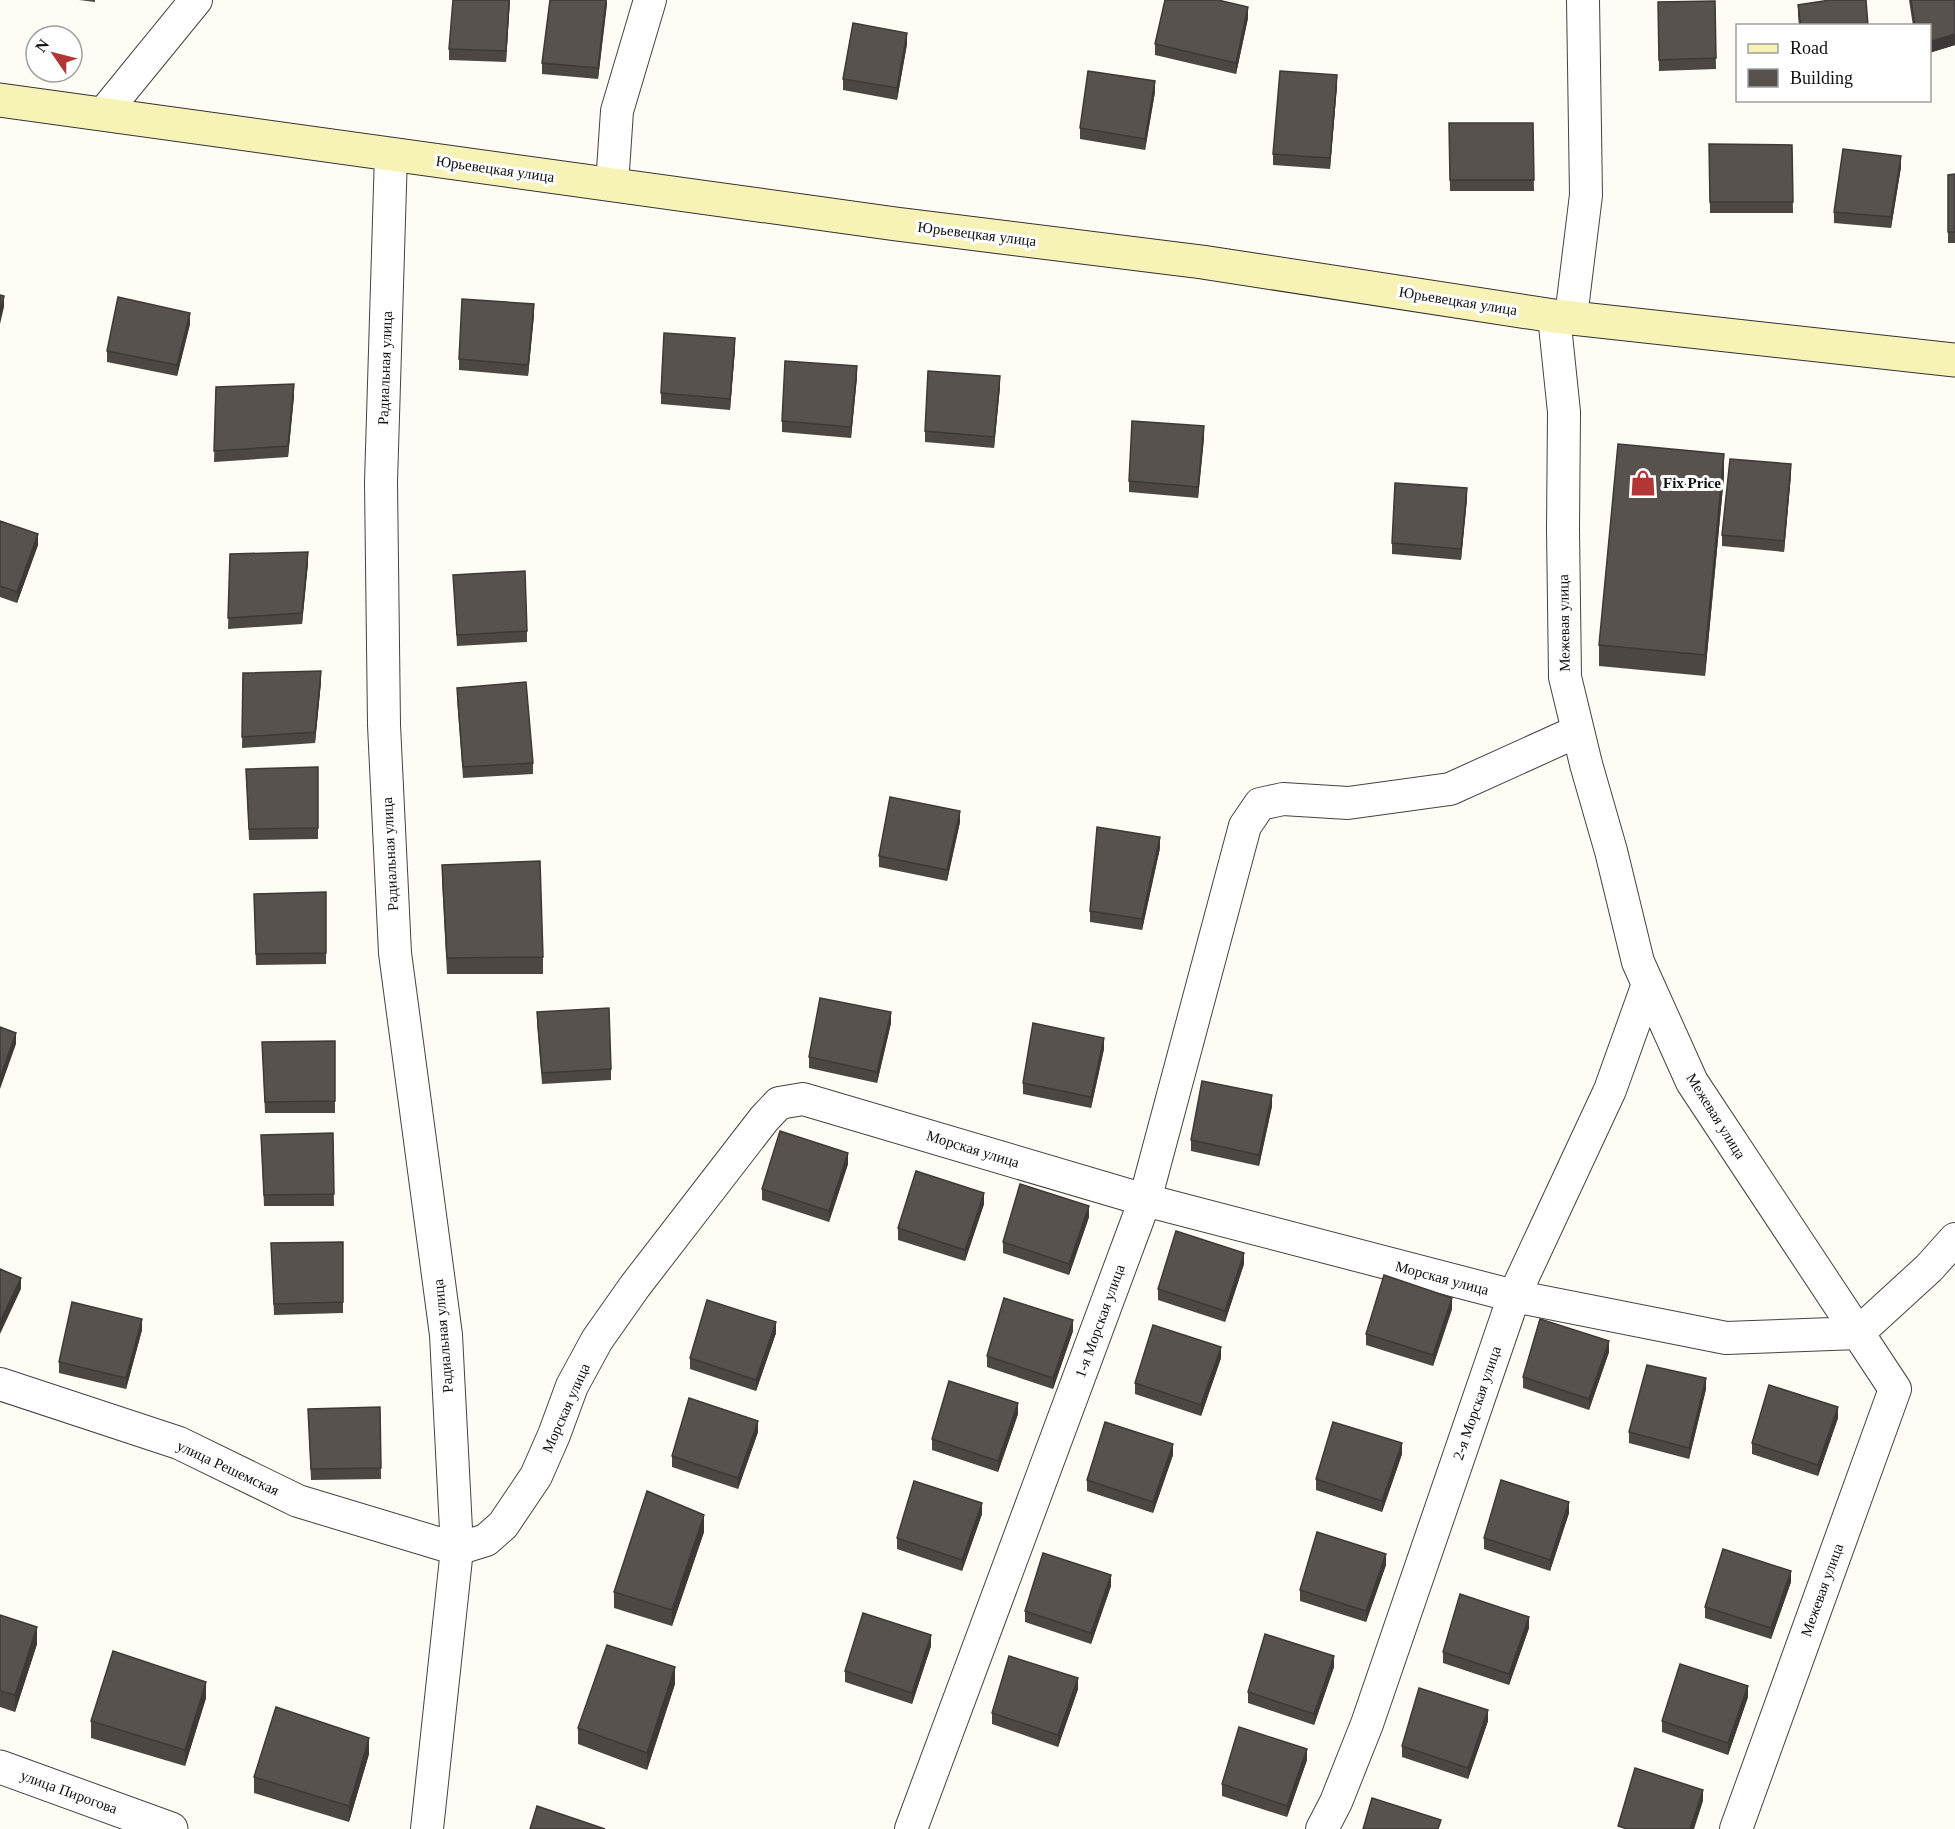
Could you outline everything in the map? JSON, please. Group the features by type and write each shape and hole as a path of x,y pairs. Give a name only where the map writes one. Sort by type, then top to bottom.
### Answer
{"main road":[{"name":"Юрьевецкая улица","path":"0,100 896,224 1202,262 1562,316 1955,360"}],"street":[{"path":"102,114 196,0"},
{"path":"612,185 617,111 650,0"},
{"name":"Межевая улица","path":"1583,0 1586,195 1562,316 1565,677 1638,962 1692,1082 1895,1389 1736,1829"},
{"name":"Радиальная улица","path":"392,154 381,482 384,725 395,953 446,1335 457,1549"},
{"name":"1-я Морская улица","path":"911,1829 1145,1200 1245,826 1260,804 1283,799 1348,803 1450,789 1578,731"},
{"name":"2-я Морская улица","path":"1322,1829 1336,1802 1367,1724 1514,1296 1610,1090 1648,984"},
{"name":"Морская улица","path":"457,1549 486,1540 503,1525 536,1476 572,1386 597,1340 642,1276 764,1119 779,1103 803,1099 1145,1200 1514,1296 1726,1338 1858,1333"},
{"path":"1858,1333 1929,1268 1955,1239"},
{"name":"улица Решемская","path":"0,1384 179,1443 298,1501 457,1549"},
{"path":"427,1829 457,1549"},
{"name":"улица Пирогова","path":"0,1767 171,1829"}],"building":[{"path":"453,0 509,0 506,51 449,49"},
{"path":"550,0 606,0 598,68 542,63"},
{"path":"1165,0 1218,0 1248,7 1236,63 1155,44"},
{"path":"1830,0 1866,0 1868,24 1801,24 1798,5"},
{"path":"1911,0 1955,0 1955,34 1931,41 1931,24 1915,24"},
{"path":"1715,1 1716,58 1659,60 1658,2"},
{"path":"853,23 907,33 897,88 843,79"},
{"path":"1088,71 1155,81 1145,139 1080,128"},
{"path":"1280,71 1337,75 1330,158 1273,154"},
{"path":"1449,123 1533,123 1534,180 1450,180"},
{"path":"1709,144 1792,145 1793,202 1710,202"},
{"path":"1843,149 1901,156 1891,217 1834,212"},
{"path":"1955,174 1955,232 1948,232 1948,175"},
{"path":"0,295 4,296 0,313"},
{"path":"118,297 190,313 177,365 107,351"},
{"path":"462,299 534,304 528,365 459,359"},
{"path":"664,333 735,338 730,399 661,393"},
{"path":"785,361 857,366 851,427 782,421"},
{"path":"928,371 1000,376 994,437 925,431"},
{"path":"294,384 288,446 214,451 216,387"},
{"path":"1132,421 1204,426 1198,487 1129,481"},
{"path":"1618,444 1724,454 1705,655 1599,645"},
{"path":"1730,459 1791,464 1784,541 1722,535"},
{"path":"1395,483 1467,488 1461,549 1392,543"},
{"path":"0,521 38,534 17,592 0,586"},
{"path":"308,552 302,613 228,618 230,554"},
{"path":"525,571 527,631 457,635 453,575"},
{"path":"321,671 315,732 242,737 243,673"},
{"path":"526,682 533,763 463,767 457,688"},
{"path":"318,767 318,828 249,829 246,769"},
{"path":"890,797 960,811 947,870 879,856"},
{"path":"1097,827 1160,837 1142,919 1090,911"},
{"path":"540,861 543,957 447,958 442,865"},
{"path":"326,892 326,953 256,954 254,894"},
{"path":"820,998 891,1012 877,1072 809,1057"},
{"path":"609,1008 611,1069 542,1073 537,1012"},
{"path":"1033,1023 1104,1038 1091,1097 1023,1083"},
{"path":"0,1027 16,1033 0,1078"},
{"path":"335,1041 335,1101 265,1102 262,1042"},
{"path":"1202,1081 1272,1095 1259,1155 1191,1140"},
{"path":"780,1131 848,1153 829,1211 762,1189"},
{"path":"333,1133 334,1194 264,1195 261,1135"},
{"path":"916,1171 984,1193 965,1250 898,1228"},
{"path":"1020,1184 1089,1206 1069,1264 1003,1242"},
{"path":"1176,1231 1244,1253 1225,1311 1158,1289"},
{"path":"343,1242 343,1302 274,1304 271,1243"},
{"path":"0,1269 21,1278 0,1322"},
{"path":"1384,1275 1452,1298 1433,1355 1366,1334"},
{"path":"1004,1298 1073,1320 1053,1378 987,1356"},
{"path":"707,1300 776,1322 756,1380 690,1358"},
{"path":"72,1302 142,1319 126,1378 59,1362"},
{"path":"1540,1319 1609,1341 1589,1399 1523,1377"},
{"path":"1153,1325 1221,1347 1201,1405 1135,1383"},
{"path":"1647,1365 1706,1378 1689,1448 1629,1432"},
{"path":"949,1381 1018,1403 998,1461 932,1439"},
{"path":"1769,1385 1838,1407 1818,1465 1752,1443"},
{"path":"689,1398 758,1421 738,1478 672,1456"},
{"path":"380,1407 381,1468 311,1469 308,1409"},
{"path":"1105,1422 1173,1444 1153,1502 1087,1480"},
{"path":"1333,1422 1402,1443 1382,1501 1316,1479"},
{"path":"1501,1480 1569,1502 1550,1560 1484,1538"},
{"path":"914,1481 982,1503 962,1560 897,1538"},
{"path":"647,1491 704,1515 672,1610 614,1592"},
{"path":"1317,1532 1386,1554 1366,1611 1300,1590"},
{"path":"1723,1549 1791,1571 1771,1628 1705,1607"},
{"path":"1043,1553 1111,1575 1091,1633 1025,1611"},
{"path":"1460,1594 1529,1617 1509,1674 1443,1652"},
{"path":"863,1613 931,1635 912,1693 845,1671"},
{"path":"0,1615 37,1627 15,1695 0,1691"},
{"path":"1265,1634 1334,1656 1314,1714 1248,1692"},
{"path":"607,1645 675,1667 647,1753 578,1728"},
{"path":"113,1651 206,1682 185,1750 91,1721"},
{"path":"1009,1656 1078,1678 1058,1735 992,1713"},
{"path":"1680,1664 1748,1686 1728,1743 1662,1721"},
{"path":"1419,1688 1488,1710 1468,1768 1402,1746"},
{"path":"276,1707 369,1738 349,1806 254,1777"},
{"path":"1239,1727 1307,1749 1287,1806 1222,1784"},
{"path":"1635,1768 1703,1790 1690,1829 1627,1829 1618,1826"},
{"path":"1372,1798 1441,1820 1438,1829 1363,1829"},
{"path":"537,1806 605,1829 530,1829"}],"place":[{"name":"Fix Price","path":"1643,483"}]}
